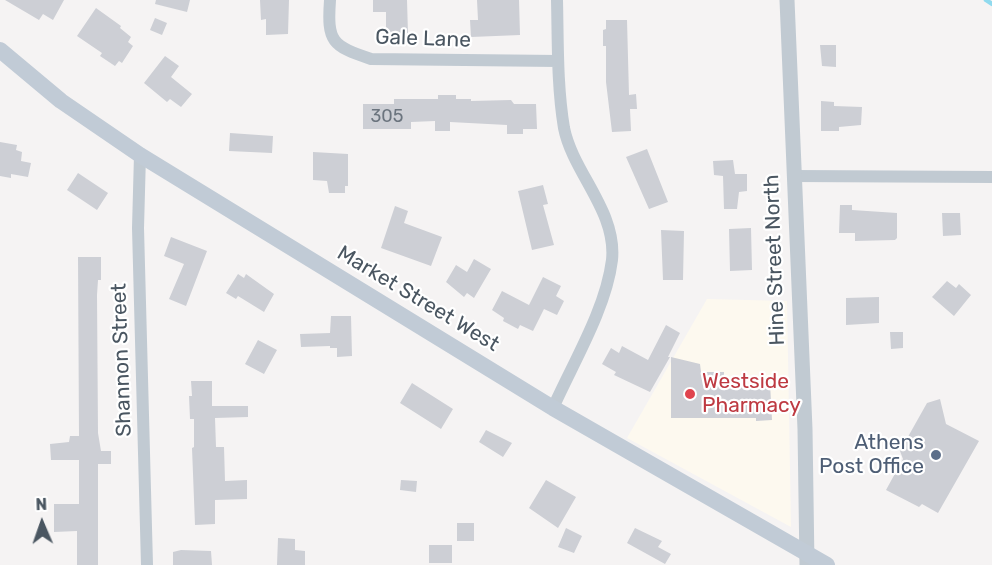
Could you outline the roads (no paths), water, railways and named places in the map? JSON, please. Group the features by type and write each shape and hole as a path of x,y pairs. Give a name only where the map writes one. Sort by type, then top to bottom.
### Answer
{"main road":[{"name":"Market Street West","path":"0,50 60,100 140,155 553,408 807,560 826,565"}],"street":[{"name":"Gale Lane","path":"330,0 331,37 342,49 371,59 558,61"},
{"path":"553,408 605,293 612,257 607,223 592,190 574,161 564,128 558,61 557,0"},
{"name":"Hine Street North","path":"787,0 805,429 807,560"},
{"name":"Shannon Street","path":"140,155 138,228 147,565"},
{"path":"793,176 992,177"}],"waterway":[{"path":"986,0 992,4"}],"place":[{"name":"Westside Pharmacy","path":"690,394"},
{"name":"Athens Post Office","path":"936,455"}]}
